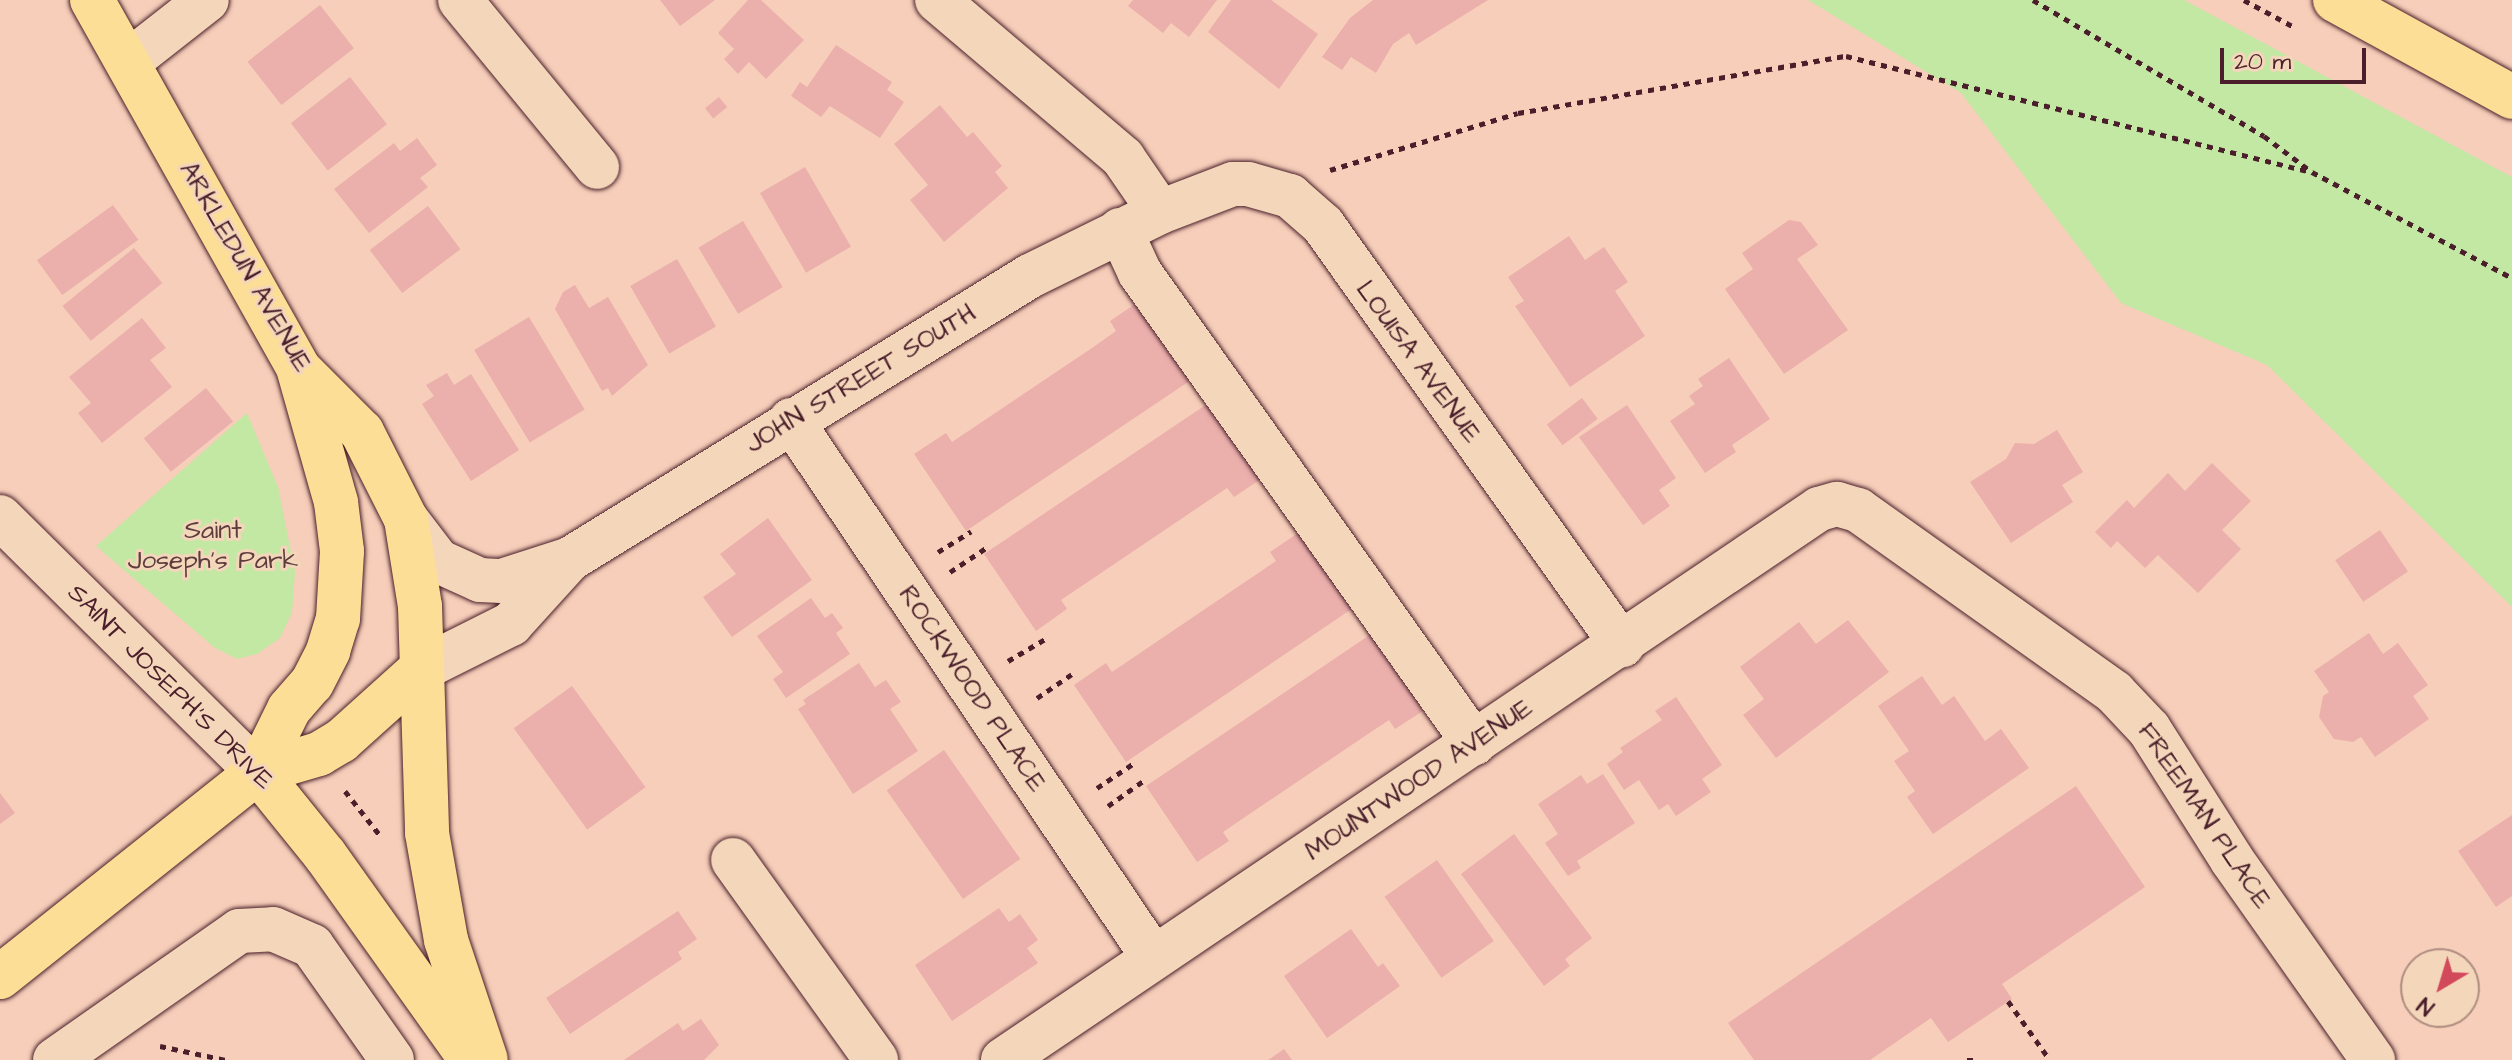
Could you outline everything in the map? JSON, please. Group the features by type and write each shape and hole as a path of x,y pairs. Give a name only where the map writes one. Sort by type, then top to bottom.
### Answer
{"main road":[{"name":"ARKLEDUN AVENUE","path":"92,0 299,369 362,432 406,519 420,606 427,833 435,888 446,940 486,1060"},
{"path":"2335,0 2512,97"},
{"name":"JOHN STREET SOUTH","path":"258,772 289,709 312,683 328,651 341,590 336,502 299,369"},
{"name":"JOHN STREET SOUTH","path":"0,977 258,772 319,754 341,741 421,669"},
{"name":"SAINT JOSEPH'S DRIVE","path":"258,772 325,855 471,1060"}],"street":[{"path":"128,62 207,0"},
{"path":"460,0 597,167"},
{"path":"937,0 1123,158 1160,212"},
{"name":"LOUISA AVENUE","path":"1160,212 1233,184 1277,191 1302,204 1323,225 1622,645"},
{"name":"JOHN STREET SOUTH","path":"406,519 438,561 480,580 502,581 570,559 791,420 1030,276 1160,212"},
{"path":"1120,230 1140,273 1474,743"},
{"name":"ROCKWOOD PLACE","path":"791,420 1153,957"},
{"name":"MOUNTWOOD AVENUE","path":"1003,1060 1622,645 1819,509 1837,504"},
{"name":"FREEMAN PLACE","path":"1837,504 1858,510 2114,692 2149,729 2232,860 2373,1060"},
{"name":"SAINT JOSEPH'S DRIVE","path":"0,517 258,772"},
{"name":"JOHN STREET SOUTH","path":"421,669 511,624 570,559"},
{"path":"733,860 876,1060"},
{"path":"55,1060 239,931 273,929 312,946 392,1060"}],"path":[{"path":"2033,0 2264,136 2312,172 2512,278"},
{"path":"1277,191 1370,155 1518,113 1846,56 2312,172"},
{"path":"930,557 971,531"},
{"path":"944,577 986,548"},
{"path":"1004,663 1045,639"},
{"path":"1031,702 1072,674"},
{"path":"1093,791 1134,763"},
{"path":"1104,808 1146,779"},
{"path":"340,785 380,836 387,835"},
{"path":"2008,1001 2050,1060"}],"green space":[{"path":"1808,0 2184,0 2512,177 2512,607 2267,365 2121,303 1961,93"},
{"name":"Saint Joseph's Park","path":"247,413 278,487 295,572 292,612 280,638 257,654 237,659 215,648 96,546"}],"building":[{"path":"660,0 715,0 680,26"},
{"path":"748,0 761,0 804,40 766,79 749,62 738,74 724,59 734,49 718,33"},
{"path":"1133,0 1217,0 1189,37 1171,23 1163,33 1128,6"},
{"path":"1231,0 1271,0 1318,34 1279,89 1208,32"},
{"path":"1373,0 1488,0 1416,45 1409,33 1393,44 1376,73 1351,57 1342,70 1322,57 1350,18"},
{"path":"320,5 354,48 281,105 248,62"},
{"path":"836,45 892,82 887,90 904,102 880,138 830,106 821,117 791,96 800,82 807,87"},
{"path":"350,77 387,124 328,170 291,123"},
{"path":"719,97 727,107 713,118 705,108"},
{"path":"940,105 967,137 973,132 1002,166 995,172 1008,188 944,242 910,200 928,185 894,144"},
{"path":"417,138 437,165 420,178 428,187 369,233 334,189 394,143 400,151"},
{"path":"805,167 851,247 806,273 760,193"},
{"path":"113,205 138,240 62,295 37,260"},
{"path":"428,206 460,249 402,293 370,250"},
{"path":"1789,220 1801,222 1818,245 1797,259 1848,330 1784,374 1725,289 1753,269 1742,253"},
{"path":"743,221 783,287 738,314 698,248"},
{"path":"1569,236 1585,260 1604,247 1628,282 1615,291 1645,336 1570,387 1515,306 1524,301 1508,277"},
{"path":"134,248 162,283 91,341 63,306"},
{"path":"677,259 716,327 669,354 630,286"},
{"path":"575,285 589,308 608,297 648,365 612,396 608,388 602,391 555,309 563,292"},
{"path":"1144,298 1197,376 966,531 914,454 946,433 952,442 1092,348 1116,331 1110,321"},
{"path":"529,317 585,410 530,443 474,350"},
{"path":"142,318 166,348 150,360 172,387 102,443 78,413 91,403 69,377"},
{"path":"1729,358 1770,419 1732,445 1736,452 1705,473 1670,421 1695,404 1689,396 1703,386 1698,379"},
{"path":"447,373 454,385 471,374 519,450 471,481 422,404 434,396 426,385"},
{"path":"206,388 233,421 171,472 144,438"},
{"path":"1219,396 1270,473 1234,497 1227,488 1061,600 1067,609 1036,631 984,554"},
{"path":"1582,398 1598,419 1563,445 1547,424"},
{"path":"1627,405 1676,478 1659,490 1670,506 1643,525 1579,437"},
{"path":"2057,430 2083,472 2062,485 2073,502 2011,543 1970,482 2006,459 2015,443 2034,444"},
{"path":"2212,463 2251,501 2222,530 2241,549 2198,593 2158,555 2145,568 2117,541 2111,548 2095,532 2127,500 2134,508 2168,473 2185,491"},
{"path":"768,518 812,580 732,637 703,597 736,574 720,554"},
{"path":"1304,529 1356,606 1126,762 1074,685 1106,663 1112,672 1276,561 1270,552"},
{"path":"2380,530 2408,571 2363,602 2335,560"},
{"path":"811,598 825,618 832,613 843,628 836,633 850,654 786,698 773,679 783,672 757,636"},
{"path":"1848,620 1889,672 1776,758 1743,715 1764,699 1740,667 1799,622 1816,644"},
{"path":"1380,628 1432,705 1395,729 1389,720 1362,738 1223,832 1229,841 1197,862 1146,786"},
{"path":"2369,633 2383,654 2398,643 2428,685 2413,696 2429,719 2375,757 2361,737 2353,742 2334,739 2319,717 2323,696 2329,692 2314,671"},
{"path":"859,663 875,687 886,680 901,702 890,709 918,751 853,794 798,709 806,704 803,700"},
{"path":"1922,676 1942,705 1954,696 1985,741 2001,729 2029,768 1933,834 1907,797 1915,791 1894,761 1909,751 1878,706"},
{"path":"572,686 645,787 587,829 514,728"},
{"path":"1676,697 1722,765 1702,779 1711,792 1676,816 1668,804 1659,810 1639,780 1624,790 1607,764 1623,752 1620,748 1662,720 1655,711"},
{"path":"944,750 1020,859 963,899 887,790"},
{"path":"1603,774 1635,823 1577,861 1581,868 1568,876 1545,843 1558,834 1538,804 1581,775 1587,784"},
{"path":"2076,786 2145,887 2002,984 2012,999 1948,1042 1931,1018 1870,1060 1754,1060 1728,1023"},
{"path":"0,793 15,813 0,824"},
{"path":"2512,815 2512,896 2496,907 2458,851"},
{"path":"1514,834 1592,938 1565,959 1570,966 1544,986 1461,874"},
{"path":"1437,860 1494,941 1441,978 1385,897"},
{"path":"999,908 1009,922 1020,914 1038,940 1027,948 1038,963 952,1021 915,965"},
{"path":"678,911 697,939 678,952 682,959 570,1034 546,998"},
{"path":"1351,929 1378,967 1383,963 1400,986 1327,1038 1284,976"},
{"path":"701,1019 719,1045 704,1060 624,1060 678,1023 683,1031"},
{"path":"1284,1049 1292,1060 1268,1060"}]}
